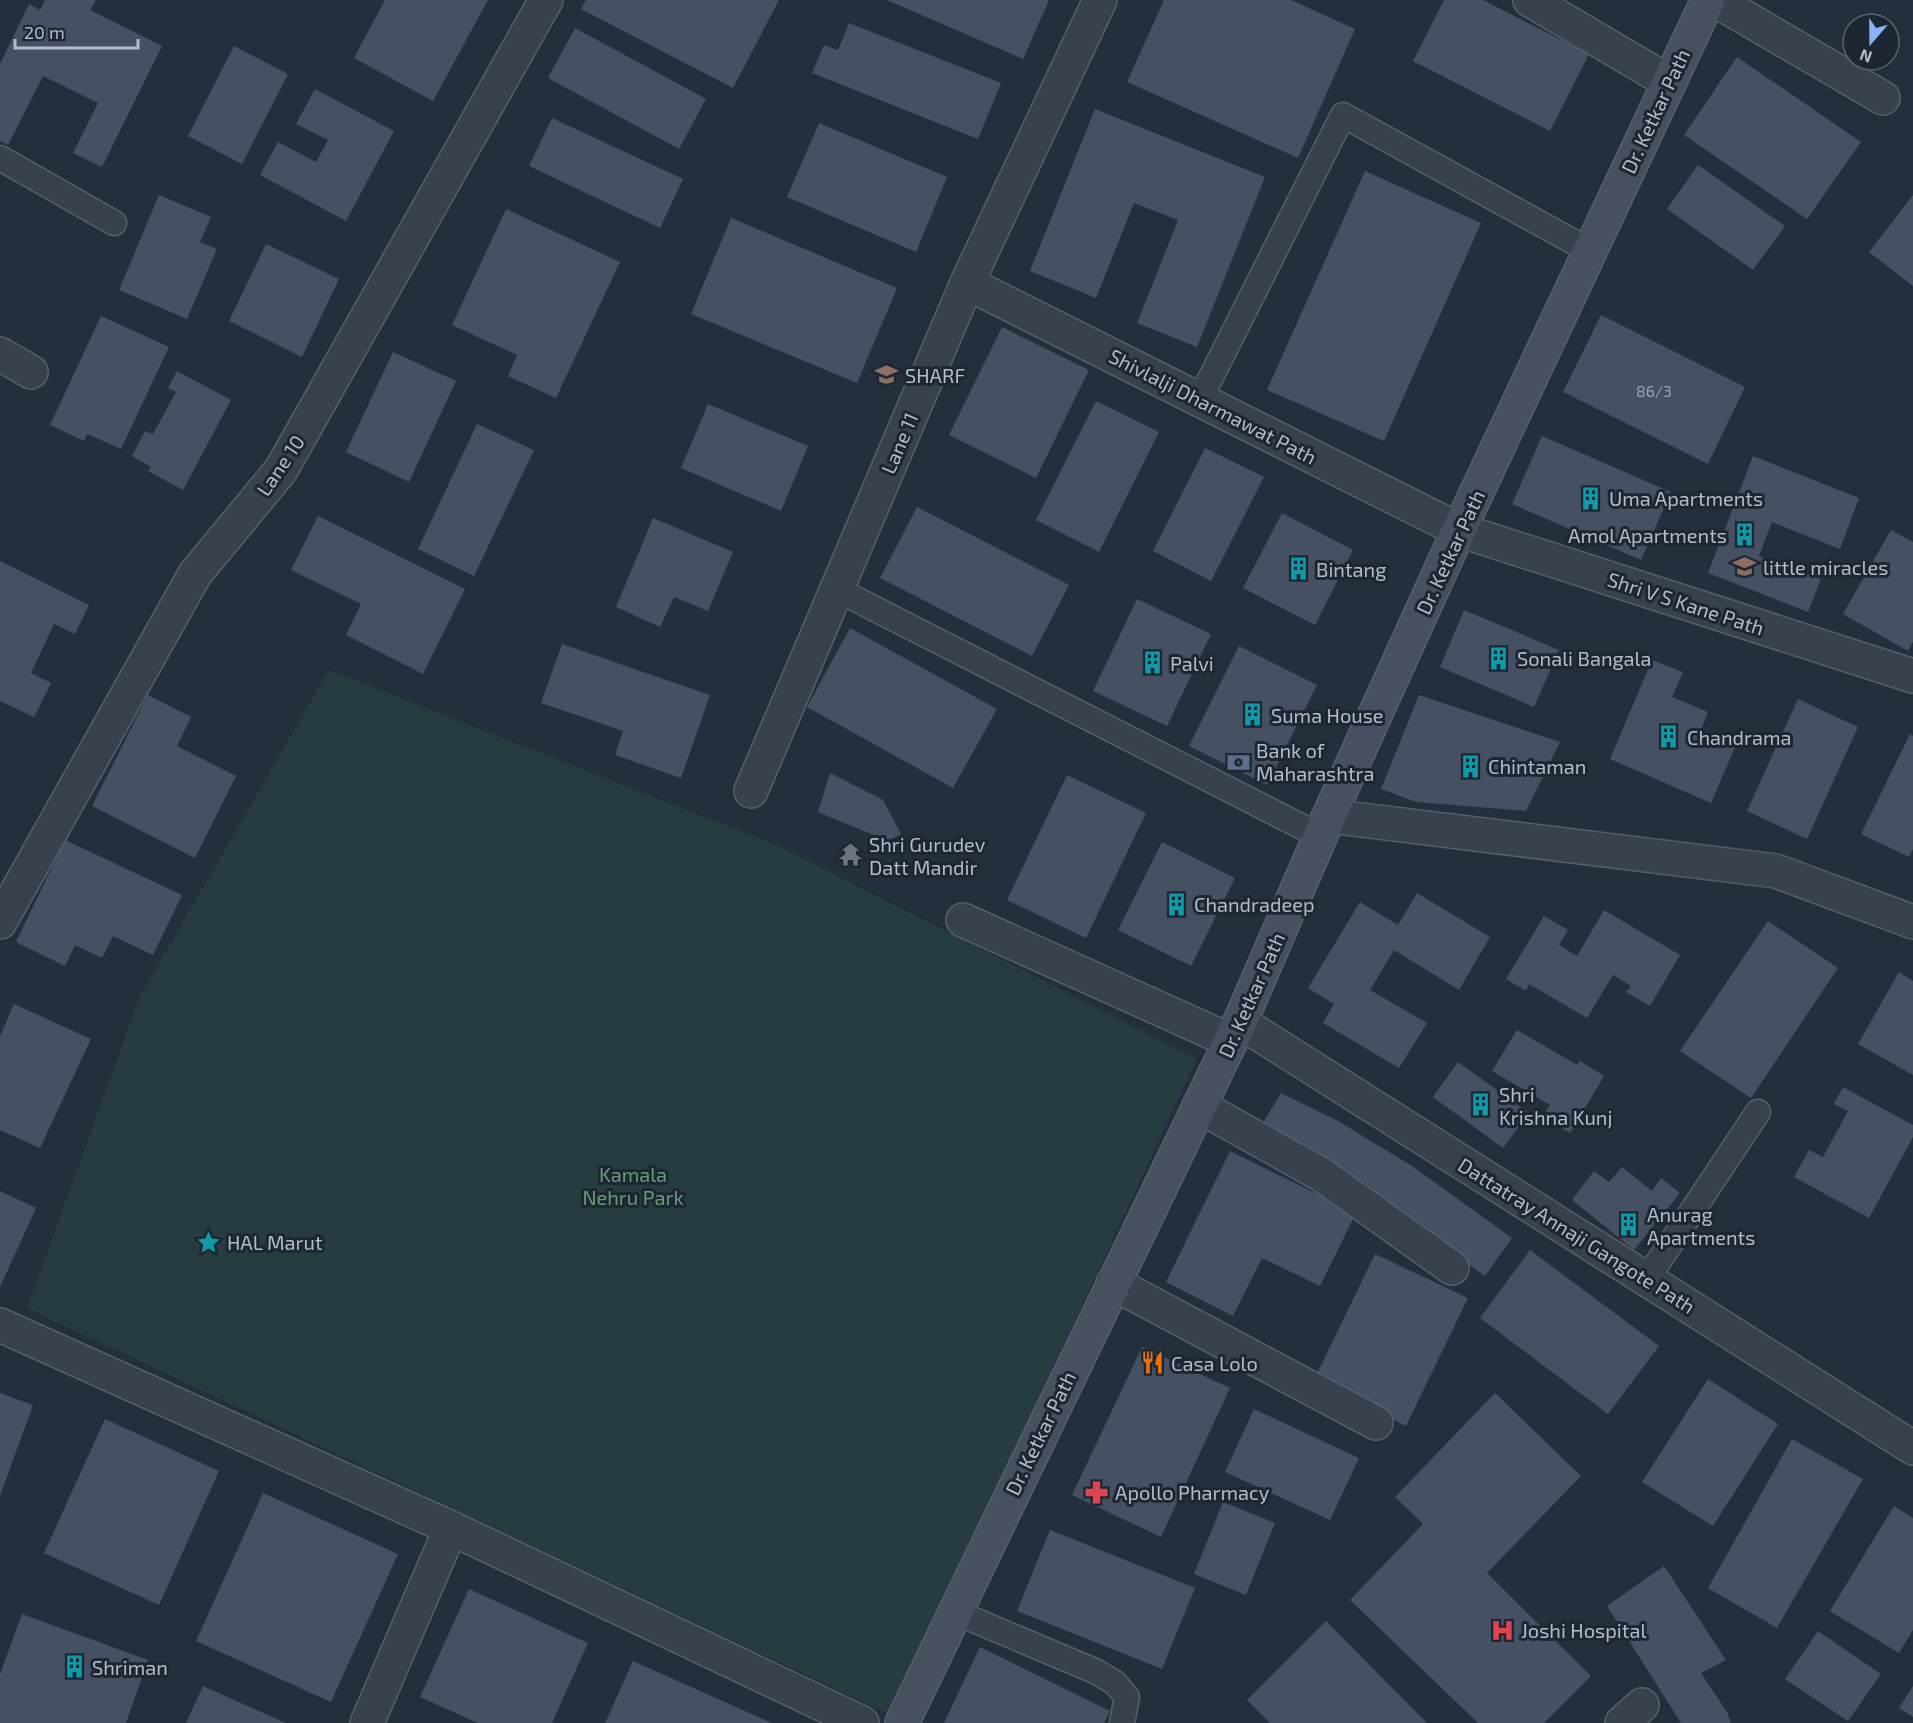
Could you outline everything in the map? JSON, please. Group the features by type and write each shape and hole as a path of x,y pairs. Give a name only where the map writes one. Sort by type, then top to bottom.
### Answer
{"street":[{"name":"Lane 10","path":"0,922 195,574 281,470 546,0"},
{"name":"Lane 11","path":"751,791 967,283 1100,0"},
{"path":"1530,0 1669,82"},
{"name":"Dr. Ketkar Path","path":"902,1723 1236,1031 1324,826 1459,530 1708,0"},
{"path":"1714,0 1883,98"},
{"name":"Shivlalji Dharmawat Path","path":"967,283 1459,530"},
{"path":"0,354 31,372"},
{"name":"Shri V S Kane Path","path":"1459,530 1913,676"},
{"path":"1324,826 1776,871 1913,922"},
{"name":"Dattatray Annaji Gangote Path","path":"963,920 1236,1031 1647,1279 1913,1448"},
{"path":"1199,1106 1322,1175 1452,1268"},
{"path":"1113,1283 1376,1422"},
{"path":"0,1325 451,1528 862,1723"},
{"path":"367,1723 451,1528"}],"lane":[{"path":"1200,399 1343,115 1590,251"},
{"path":"0,158 114,223"},
{"path":"836,590 1324,826"},
{"path":"1647,1279 1758,1112"},
{"path":"955,1612 1096,1672 1115,1683 1127,1697 1122,1723"}],"green space":[{"name":"Kamala Nehru Park","path":"329,670 781,847 1197,1059 891,1715 27,1308 140,996"}],"building":[{"path":"45,0 96,0 90,10 162,46 102,167 73,153 98,103 43,76 8,145 0,141 0,64 29,4 40,10"},
{"path":"385,0 488,0 433,101 354,58"},
{"path":"586,0 779,0 733,88 581,9"},
{"path":"887,0 1049,0 1023,59"},
{"path":"1164,0 1291,0 1355,29 1298,158 1127,82"},
{"path":"1444,0 1483,0 1589,54 1550,131 1413,61"},
{"path":"849,23 1001,83 978,139 812,73 824,45 838,50"},
{"path":"575,28 706,99 679,149 548,78"},
{"path":"234,46 288,74 242,164 188,136"},
{"path":"1737,57 1861,142 1807,219 1684,135"},
{"path":"315,89 394,131 346,221 260,175 278,142 316,162 328,140 296,124"},
{"path":"1095,109 1265,177 1197,347 1137,323 1178,220 1134,203 1096,298 1030,271"},
{"path":"552,118 683,179 660,228 529,166"},
{"path":"819,123 947,177 916,252 787,197"},
{"path":"1698,165 1785,226 1753,270 1667,209"},
{"path":"1365,171 1481,223 1384,441 1267,390"},
{"path":"159,195 211,217 200,242 217,249 187,319 119,290"},
{"path":"1913,195 1913,286 1869,252"},
{"path":"506,209 620,262 556,398 508,376 517,355 452,325"},
{"path":"731,218 897,288 857,383 691,314"},
{"path":"266,244 339,279 302,357 229,321"},
{"path":"1601,315 1745,387 1708,464 1563,392"},
{"path":"101,316 169,347 121,449 87,434 84,441 50,425"},
{"path":"1002,327 1089,370 1036,478 949,435"},
{"path":"393,352 456,381 409,482 346,452"},
{"path":"177,371 231,400 183,490 148,471 151,467 132,456 145,431 153,434 176,392 168,388"},
{"path":"1096,401 1159,432 1099,552 1036,520"},
{"path":"708,404 808,446 781,511 681,468"},
{"path":"477,424 534,450 474,576 418,549"},
{"name":"Uma Apartments","path":"1542,436 1671,492 1641,560 1512,504"},
{"path":"1205,448 1264,477 1211,581 1153,551"},
{"name":"Amol Apartments","path":"1753,456 1859,498 1840,549 1772,522 1759,556 1821,579 1808,612 1708,573"},
{"path":"917,507 1069,585 1032,656 880,578"},
{"name":"Bintang","path":"1282,513 1353,550 1315,625 1243,588"},
{"path":"318,516 465,589 423,674 346,635 361,604 291,570"},
{"path":"653,518 733,552 708,611 674,597 660,627 616,607"},
{"path":"1891,530 1913,542 1913,642 1908,651 1843,614"},
{"path":"0,561 89,605 75,634 54,624 31,673 51,683 34,717 0,701"},
{"name":"Palvi","path":"1137,599 1211,634 1167,726 1093,691"},
{"name":"Sonali Bangala","path":"1464,610 1559,650 1534,707 1440,667"},
{"path":"850,628 997,709 953,788 807,707"},
{"path":"562,644 710,695 681,778 615,755 623,731 541,703"},
{"name":"Suma House","path":"1239,646 1317,685 1267,785 1189,746"},
{"name":"Chandrama","path":"1652,660 1683,672 1672,697 1708,712 1701,730 1736,745 1711,803 1610,759"},
{"path":"148,695 191,717 177,746 236,776 195,858 92,806"},
{"name":"Chintaman","path":"1419,695 1560,742 1526,811 1416,802 1381,789"},
{"path":"1798,699 1858,727 1807,839 1747,811"},
{"path":"1910,734 1913,736 1913,849 1909,857 1861,834"},
{"path":"830,773 883,800 901,834 888,841 818,812"},
{"path":"1067,775 1146,813 1086,938 1007,900"},
{"path":"65,840 182,895 153,955 113,936 102,958 75,945 65,966 16,942"},
{"name":"Chandradeep","path":"1162,842 1235,878 1191,966 1118,930"},
{"path":"1417,893 1490,937 1459,990 1394,950 1370,990 1427,1023 1399,1068 1323,1023 1334,1004 1308,988 1360,902 1398,925"},
{"path":"1604,910 1680,955 1650,1006 1626,992 1631,986 1613,975 1587,1018 1529,984 1526,991 1506,979 1544,916 1568,930 1559,945 1577,956"},
{"path":"1768,921 1838,968 1751,1098 1680,1051"},
{"path":"1899,972 1913,981 1913,1075 1858,1044"},
{"path":"14,1004 91,1039 40,1148 0,1130 0,1036"},
{"path":"1517,1030 1577,1065 1580,1061 1604,1076 1570,1133 1543,1117 1550,1105 1492,1071"},
{"name":"Shri Krishna Kunj","path":"1458,1062 1529,1113 1503,1148 1433,1097"},
{"path":"1843,1087 1913,1125 1913,1137 1869,1218 1794,1177 1809,1150 1823,1157 1848,1111 1834,1104"},
{"path":"1281,1093 1338,1121 1412,1166 1512,1238 1485,1276 1425,1233 1258,1131"},
{"path":"1230,1151 1356,1213 1320,1286 1262,1258 1233,1316 1166,1282"},
{"name":"Anurag Apartments","path":"1622,1167 1652,1191 1661,1178 1680,1193 1634,1250 1572,1200 1594,1171 1609,1182"},
{"path":"0,1191 36,1208 0,1287"},
{"path":"1530,1250 1659,1346 1608,1414 1480,1318"},
{"path":"1375,1254 1468,1298 1406,1426 1313,1382"},
{"path":"1142,1347 1230,1388 1161,1537 1072,1495"},
{"path":"1708,1379 1778,1424 1713,1526 1642,1482"},
{"path":"0,1393 33,1405 0,1496"},
{"path":"1495,1393 1581,1476 1487,1573 1591,1676 1544,1723 1478,1723 1350,1600 1423,1524 1395,1497"},
{"path":"1254,1409 1359,1458 1330,1520 1225,1472"},
{"path":"105,1419 219,1471 159,1605 44,1553"},
{"path":"1792,1439 1863,1479 1777,1628 1708,1588"},
{"path":"263,1493 398,1554 331,1702 196,1641"},
{"path":"1223,1502 1275,1523 1246,1595 1194,1574"},
{"path":"1894,1506 1913,1518 1913,1630 1899,1653 1830,1611"},
{"path":"1050,1530 1195,1588 1162,1669 1017,1611"},
{"path":"1664,1566 1726,1660 1701,1673 1727,1712 1731,1723 1681,1723 1607,1606"},
{"path":"469,1589 588,1643 552,1723 478,1723 420,1697"},
{"name":"Shriman","path":"22,1614 148,1660 126,1723 0,1723 0,1674"},
{"path":"1326,1621 1427,1723 1270,1723 1247,1700"},
{"path":"1818,1631 1881,1674 1848,1721 1785,1679"},
{"path":"980,1647 1110,1711 1104,1723 944,1723"},
{"path":"633,1661 772,1723 605,1723"},
{"path":"203,1686 286,1723 186,1723"},
{"path":"1913,1686 1913,1717 1899,1708"}],"place":[{"name":"SHARF","path":"887,375"},
{"name":"Uma Apartments","path":"1591,498"},
{"name":"Amol Apartments","path":"1745,535"},
{"name":"little miracles","path":"1745,567"},
{"name":"Bintang","path":"1298,569"},
{"name":"Sonali Bangala","path":"1499,658"},
{"name":"Palvi","path":"1152,663"},
{"name":"Suma House","path":"1253,715"},
{"name":"Chandrama","path":"1669,737"},
{"name":"Bank of Maharashtra","path":"1238,762"},
{"name":"Chintaman","path":"1470,766"},
{"name":"Shri Gurudev Datt Mandir","path":"851,855"},
{"name":"Chandradeep","path":"1176,904"},
{"name":"Shri Krishna Kunj","path":"1481,1105"},
{"name":"Anurag Apartments","path":"1629,1225"},
{"name":"HAL Marut","path":"209,1242"},
{"name":"Casa Lolo","path":"1153,1363"},
{"name":"Apollo Pharmacy","path":"1097,1492"},
{"name":"Joshi Hospital","path":"1503,1630"},
{"name":"Shriman","path":"74,1667"}]}
